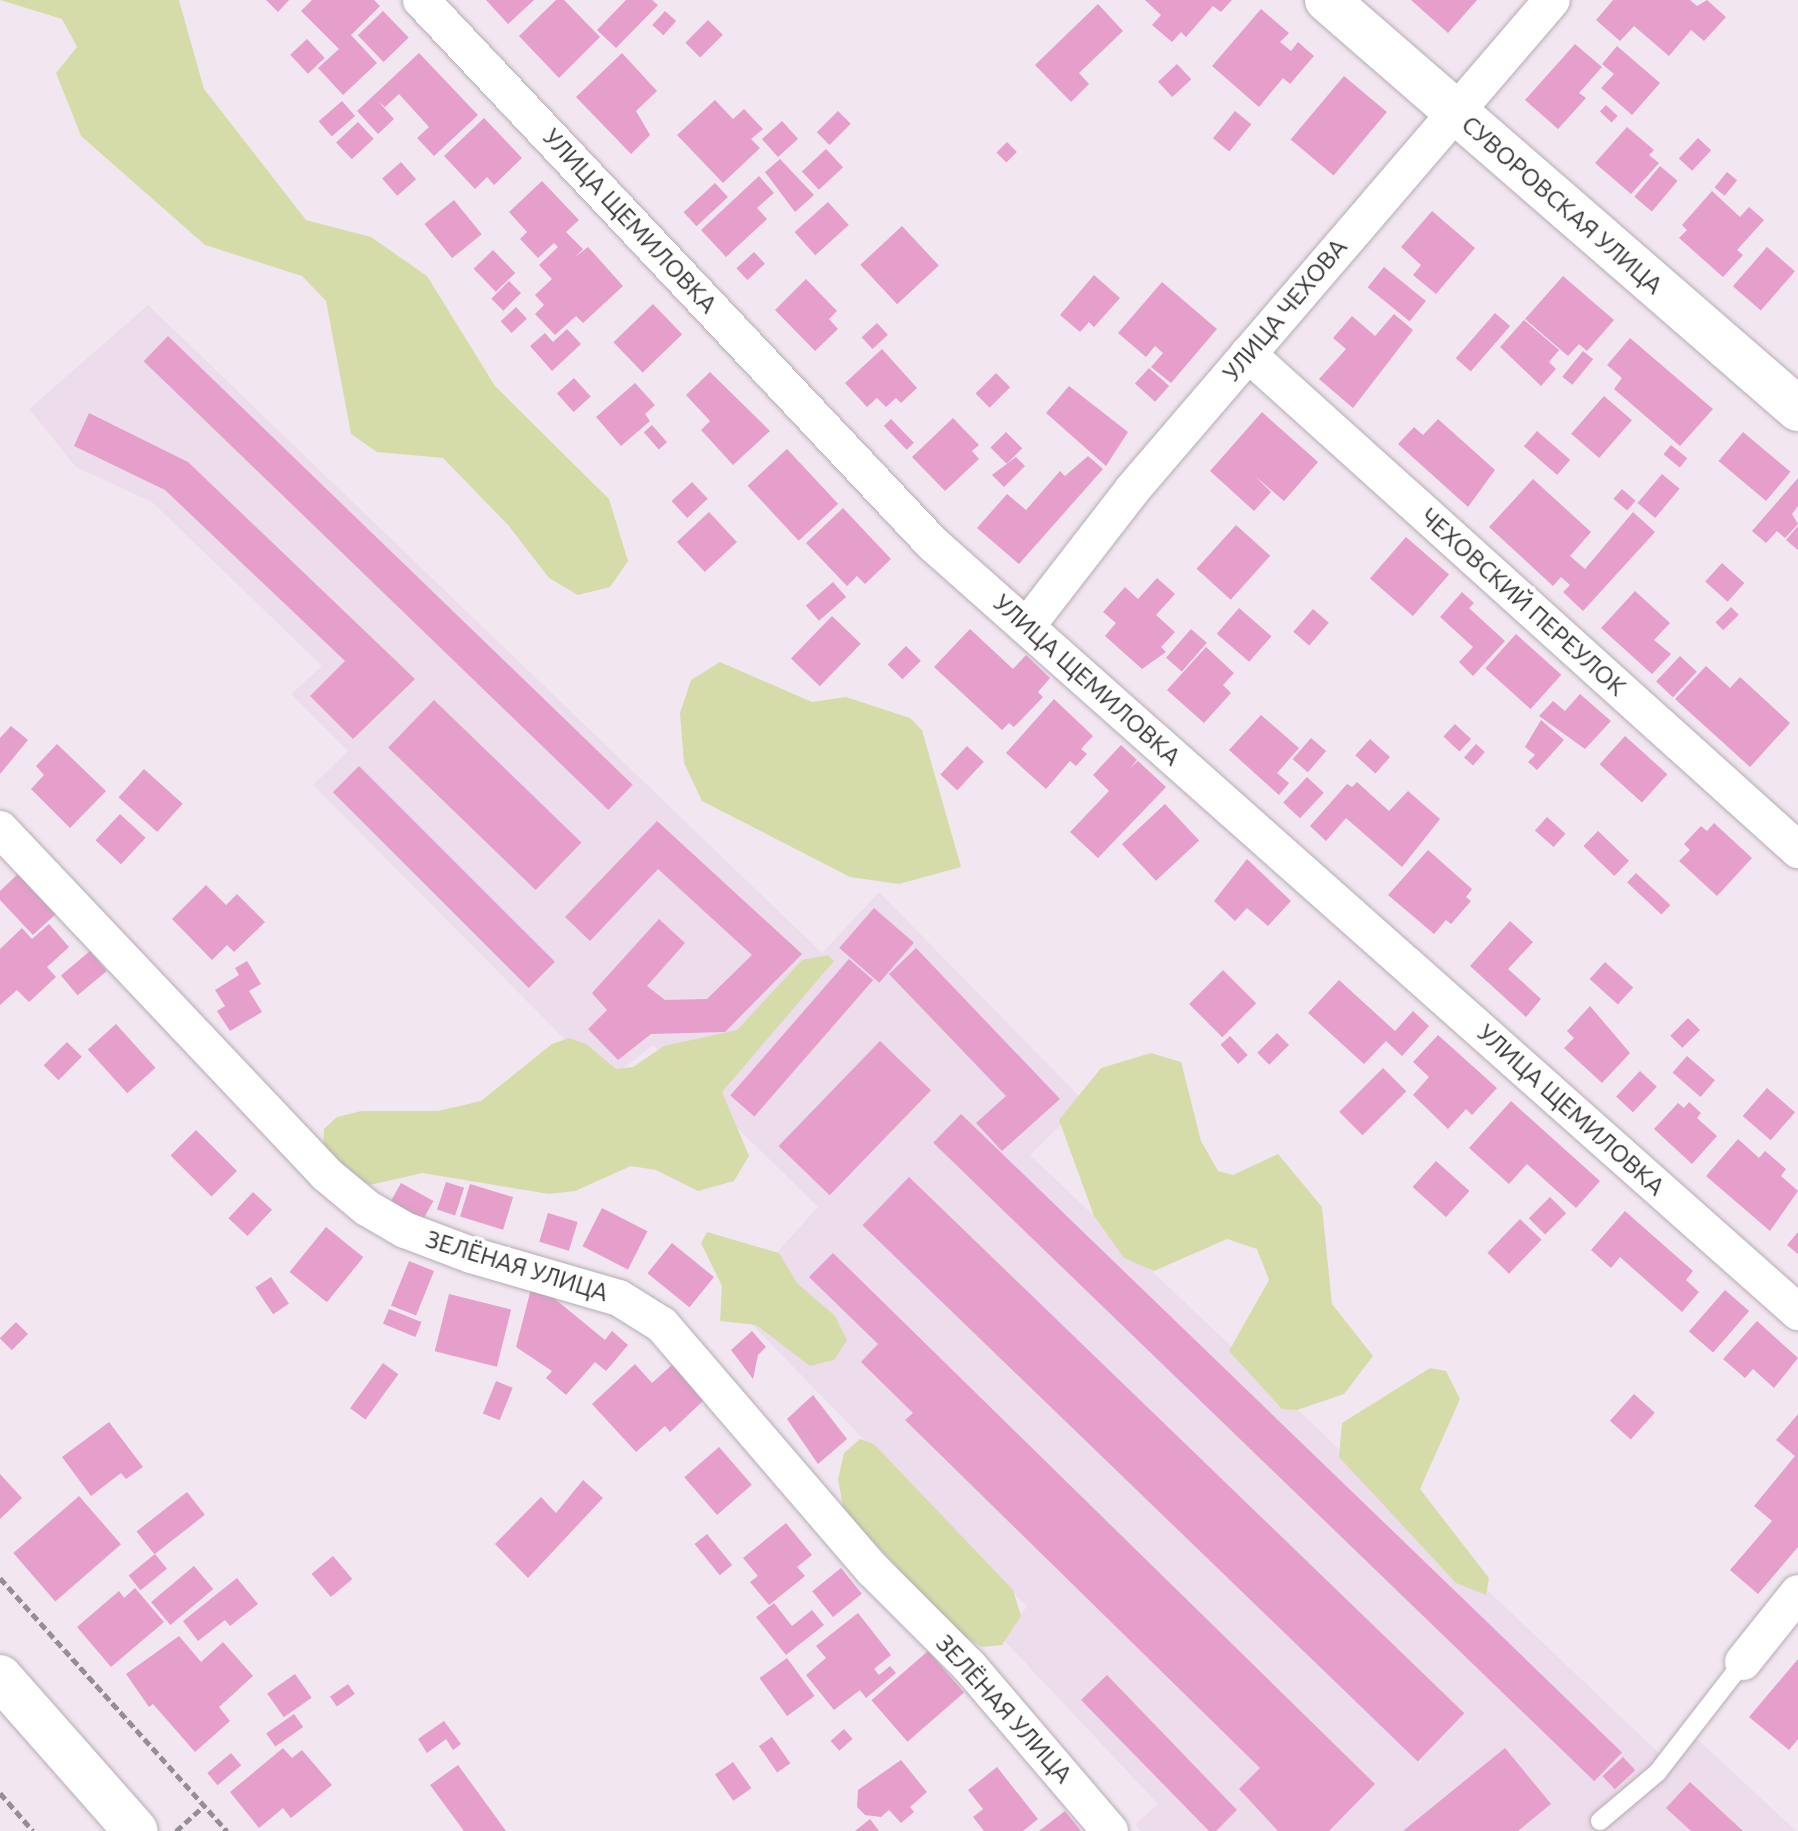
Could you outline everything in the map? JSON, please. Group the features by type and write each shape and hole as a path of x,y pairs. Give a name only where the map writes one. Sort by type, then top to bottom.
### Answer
{"street":[{"name":"УЛИЦА ЩЕМИЛОВКА","path":"421,0 933,544 1798,1312"},
{"name":"СУВОРОВСКАЯ УЛИЦА","path":"1327,0 1798,409"},
{"name":"УЛИЦА ЧЕХОВА","path":"1027,626 1132,490 1453,111 1552,0"},
{"name":"ЧЕХОВСКИЙ ПЕРЕУЛОК","path":"1248,354 1798,850"},
{"name":"ЗЕЛЁНАЯ УЛИЦА","path":"0,829 326,1174 367,1208 405,1230 471,1255 619,1298 662,1325 873,1570 969,1666 1110,1831"},
{"path":"1743,1662 1798,1593"},
{"path":"0,1677 119,1825"}],"lane":[{"path":"1600,1821 1657,1773 1743,1662"}],"path":[{"path":"0,1578 206,1804 227,1831"},
{"path":"0,1793 33,1831"},
{"path":"176,1831 206,1804"}],"shaded area":[{"path":"148,305 822,953 879,892 1085,1102 1030,1155 1664,1758 1690,1732 1796,1831 1140,1831 1135,1824 1158,1804 1000,1636 1027,1607 731,1303 818,1207 653,1045 607,1082 313,785 348,751 291,694 322,666 152,502 76,467 29,409"}],"green space":[{"path":"0,0 179,0 204,89 306,220 371,237 427,276 495,386 609,499 628,561 610,587 578,595 549,578 508,525 443,458 377,452 351,434 326,301 302,276 205,245 81,136 56,73 77,47 62,19"},
{"path":"720,662 812,702 846,697 910,718 922,730 961,867 899,884 850,877 702,801 684,763 680,713 691,680"},
{"path":"828,955 834,961 722,1092 749,1156 734,1181 698,1191 656,1170 631,1166 575,1191 549,1194 422,1173 370,1185 334,1167 323,1152 324,1129 337,1117 361,1111 438,1111 481,1101 552,1044 569,1038 586,1044 616,1069 633,1067 664,1046 737,1030 802,960"},
{"path":"1151,1053 1181,1062 1201,1141 1218,1171 1233,1175 1278,1154 1322,1207 1332,1304 1373,1356 1344,1394 1297,1410 1282,1409 1229,1351 1269,1280 1257,1249 1227,1239 1154,1271 1124,1258 1094,1216 1059,1120 1101,1068"},
{"path":"707,1232 779,1253 797,1283 835,1316 847,1340 834,1360 810,1366 756,1325 720,1321 722,1286 701,1243"},
{"path":"1430,1368 1446,1371 1460,1399 1420,1489 1489,1578 1486,1595 1456,1583 1339,1457 1342,1423"},
{"path":"860,1439 874,1444 1013,1590 1021,1616 1002,1645 982,1647 961,1634 844,1511 838,1479 844,1453"}],"building":[{"path":"266,0 289,0 278,12"},
{"path":"312,0 374,0 380,6 351,35 377,63 343,95 318,68 339,49 301,11"},
{"path":"486,0 534,0 508,24"},
{"path":"556,0 564,0 600,37 559,78 519,36"},
{"path":"626,0 652,0 658,5 616,48 597,30"},
{"path":"1145,0 1232,0 1221,12 1213,6 1186,37 1181,32 1172,42 1152,25 1161,15"},
{"path":"1411,0 1477,0 1448,33"},
{"path":"1613,0 1690,0 1697,6 1707,0 1726,17 1704,41 1691,30 1669,56 1634,26 1620,41 1596,20"},
{"path":"1098,4 1123,31 1079,73 1089,84 1071,102 1035,65"},
{"path":"1261,9 1289,33 1280,42 1291,51 1298,42 1314,56 1290,84 1283,78 1259,107 1212,66"},
{"path":"383,11 409,38 384,62 358,35"},
{"path":"665,11 676,21 663,35 652,25"},
{"path":"708,20 723,35 700,57 685,43"},
{"path":"307,39 325,58 308,74 290,55"},
{"path":"1575,44 1602,67 1579,93 1586,98 1558,129 1525,100"},
{"path":"1617,46 1660,83 1632,115 1601,88 1614,74 1602,64"},
{"path":"419,53 478,115 434,156 417,138 429,127 399,94 385,107 378,101 394,119 378,134 357,111"},
{"path":"622,53 657,91 636,111 650,135 631,154 576,97"},
{"path":"1177,64 1191,79 1172,97 1158,82"},
{"path":"1344,76 1387,112 1334,176 1291,140"},
{"path":"715,100 733,119 744,109 763,129 751,139 760,148 723,183 677,135"},
{"path":"342,101 355,116 332,136 319,121"},
{"path":"1606,105 1618,116 1612,122 1600,112"},
{"path":"838,111 851,124 830,145 817,132"},
{"path":"1235,111 1251,124 1229,151 1213,138"},
{"path":"484,118 522,158 494,185 487,177 475,189 444,156"},
{"path":"782,121 798,139 778,157 762,139"},
{"path":"358,122 374,139 352,159 336,142"},
{"path":"1627,127 1654,150 1649,155 1659,163 1631,194 1595,163"},
{"path":"1698,138 1711,150 1692,171 1679,158"},
{"path":"1007,142 1017,152 1006,163 996,153"},
{"path":"826,149 843,167 819,190 802,172"},
{"path":"780,159 814,195 795,212 765,172"},
{"path":"401,162 416,179 397,196 382,178"},
{"path":"1660,166 1678,181 1652,211 1634,197"},
{"path":"1727,172 1737,180 1725,196 1714,188"},
{"path":"759,176 774,193 757,208 767,219 726,257 701,230"},
{"path":"542,181 579,220 566,232 583,249 575,257 588,247 623,286 583,323 576,316 555,335 535,314 544,305 535,295 552,279 539,265 558,247 554,243 538,258 520,239 527,232 509,212"},
{"path":"715,183 728,197 697,226 684,212"},
{"path":"1712,191 1740,217 1749,207 1764,220 1737,250 1743,255 1723,277 1679,238 1687,230 1682,225"},
{"path":"454,200 482,234 452,258 424,224"},
{"path":"828,202 849,225 815,255 795,232"},
{"path":"1432,211 1475,248 1436,294 1413,275 1421,265 1401,247"},
{"path":"902,226 939,265 897,304 860,265"},
{"path":"1767,247 1795,271 1761,311 1733,286"},
{"path":"493,250 515,273 496,292 474,269"},
{"path":"754,252 765,264 747,280 736,268"},
{"path":"1384,267 1426,301 1410,321 1368,287"},
{"path":"1094,275 1120,298 1094,327 1089,322 1080,332 1060,315"},
{"path":"1563,276 1614,320 1587,351 1579,344 1568,356 1525,319"},
{"path":"806,279 837,311 829,319 838,329 815,351 775,310"},
{"path":"509,281 521,293 503,311 491,299"},
{"path":"1162,282 1217,329 1171,383 1151,367 1163,353 1155,346 1146,357 1118,333"},
{"path":"653,304 682,334 643,372 613,342"},
{"path":"516,307 527,319 512,333 501,321"},
{"path":"1495,313 1510,326 1471,371 1456,358"},
{"path":"1394,314 1413,330 1353,408 1319,379 1346,349 1333,338 1352,316 1375,336"},
{"path":"1524,320 1559,350 1549,362 1556,369 1541,386 1500,347"},
{"path":"877,323 888,335 873,349 862,337"},
{"path":"567,329 581,344 552,371 530,346 545,333 553,342"},
{"path":"168,336 633,785 608,810 144,361"},
{"path":"1630,338 1713,409 1680,446 1614,389 1622,378 1607,365"},
{"path":"882,349 917,388 901,403 896,398 886,407 877,398 867,407 845,383"},
{"path":"1583,351 1593,359 1572,385 1562,377"},
{"path":"1149,368 1169,386 1155,402 1135,384"},
{"path":"710,372 770,431 733,465 701,430 710,421 686,395"},
{"path":"996,373 1010,387 990,408 975,394"},
{"path":"574,378 591,397 574,412 557,393"},
{"path":"635,383 655,405 645,414 650,421 621,446 596,417"},
{"path":"1069,386 1128,432 1106,466 1046,413"},
{"path":"1604,396 1632,420 1599,458 1571,434"},
{"path":"1262,412 1318,462 1284,501 1255,476 1271,492 1254,511 1210,471"},
{"path":"89,413 188,462 415,679 353,739 310,696 345,661 165,490 74,446"},
{"path":"953,418 979,445 972,451 979,459 945,491 912,457"},
{"path":"891,419 914,443 907,450 884,426"},
{"path":"1438,419 1495,470 1468,507 1398,444 1414,427 1423,435"},
{"path":"652,425 667,442 659,450 644,432"},
{"path":"1537,431 1570,460 1557,475 1524,446"},
{"path":"1006,432 1022,448 1007,464 990,448"},
{"path":"1743,432 1790,472 1766,501 1719,461"},
{"path":"1671,445 1687,458 1680,468 1663,454"},
{"path":"787,449 838,504 799,541 748,486"},
{"path":"1088,456 1103,469 1019,564 977,528 1007,494 1026,510 1060,471 1065,476"},
{"path":"1016,457 1025,466 1004,487 992,475"},
{"path":"1662,474 1680,489 1655,518 1638,503"},
{"path":"1798,478 1798,506 1792,514 1798,524 1785,538 1777,531 1766,543 1752,531"},
{"path":"1533,479 1591,532 1570,556 1585,569 1633,512 1655,532 1583,611 1563,592 1570,585 1561,577 1553,586 1489,527"},
{"path":"692,482 708,499 687,518 672,501"},
{"path":"1622,489 1636,501 1627,511 1613,499"},
{"path":"843,508 891,559 865,584 857,576 847,586 806,543"},
{"path":"709,512 737,542 705,572 677,542"},
{"path":"1236,525 1270,556 1231,600 1197,569"},
{"path":"1798,526 1798,550 1786,540"},
{"path":"1406,537 1449,574 1413,616 1370,579"},
{"path":"1722,563 1744,583 1728,602 1705,582"},
{"path":"1157,578 1175,594 1156,615 1175,632 1161,647 1166,652 1142,669 1105,636 1116,623 1103,612 1125,587 1138,599"},
{"path":"833,582 846,597 819,621 806,606"},
{"path":"1635,591 1670,623 1654,640 1671,654 1652,674 1601,628"},
{"path":"1462,592 1474,603 1469,608 1505,641 1473,676 1459,662 1473,647 1440,617"},
{"path":"1731,607 1739,615 1723,630 1715,623"},
{"path":"1239,608 1271,636 1249,662 1217,634"},
{"path":"1313,609 1329,623 1309,645 1293,632"},
{"path":"832,616 861,644 820,686 791,658"},
{"path":"970,629 1013,669 1026,655 1050,678 1038,692 1043,697 1014,727 1009,723 1002,730 934,667"},
{"path":"1191,629 1207,643 1182,671 1166,658"},
{"path":"1516,634 1561,675 1531,709 1485,668"},
{"path":"906,646 921,661 902,679 888,664"},
{"path":"1206,647 1234,673 1223,685 1231,693 1204,723 1167,690"},
{"path":"1680,656 1697,672 1673,697 1656,682"},
{"path":"1706,666 1730,688 1740,677 1790,723 1750,767 1675,699"},
{"path":"1580,694 1611,721 1585,749 1539,716 1553,701 1565,711"},
{"path":"1054,699 1093,736 1081,749 1087,754 1076,766 1070,761 1046,789 1006,753"},
{"path":"434,700 581,842 536,890 388,747"},
{"path":"1261,715 1299,748 1277,773 1289,783 1279,795 1229,750"},
{"path":"1541,720 1564,740 1537,770 1528,762 1535,755 1525,747"},
{"path":"1455,724 1471,739 1459,751 1443,736"},
{"path":"11,726 28,740 0,774 0,738"},
{"path":"1625,736 1667,774 1642,802 1600,764"},
{"path":"1311,738 1326,751 1308,772 1293,759"},
{"path":"1370,739 1390,757 1375,773 1355,755"},
{"path":"57,744 106,791 70,828 31,789 44,775 36,766"},
{"path":"1476,744 1485,752 1473,765 1464,757"},
{"path":"1121,745 1137,760 1130,768 1138,761 1166,787 1098,858 1070,832 1109,791 1093,775"},
{"path":"967,746 984,762 957,790 940,775"},
{"path":"359,766 555,962 529,988 333,792"},
{"path":"144,769 183,804 157,832 119,797"},
{"path":"1307,777 1324,793 1300,818 1283,803"},
{"path":"1357,782 1389,811 1408,791 1440,819 1402,867 1346,818 1326,841 1310,826 1347,784 1352,787"},
{"path":"1165,804 1199,841 1156,881 1122,844"},
{"path":"120,814 146,838 121,864 95,840"},
{"path":"1547,817 1566,834 1554,847 1535,830"},
{"path":"657,821 802,954 725,1032 651,1034 618,1060 588,1029 607,1010 592,993 659,919 685,943 647,986 665,1000 707,999 752,955 658,869 590,941 565,917"},
{"path":"1714,823 1752,858 1717,896 1679,861 1690,850 1684,844 1701,826 1707,831"},
{"path":"1598,831 1629,861 1614,876 1583,846"},
{"path":"1428,850 1472,889 1466,897 1471,901 1451,924 1446,920 1434,934 1388,895"},
{"path":"1247,859 1291,901 1268,926 1247,908 1235,921 1214,901"},
{"path":"20,872 58,912 33,935 0,900 0,891"},
{"path":"1636,873 1670,905 1662,915 1627,883"},
{"path":"206,885 226,905 237,894 265,922 234,952 227,945 212,960 172,919"},
{"path":"874,908 914,943 879,983 839,948"},
{"path":"1510,921 1533,942 1508,969 1541,999 1526,1017 1470,966"},
{"path":"49,924 69,947 47,967 56,977 29,1002 17,990 0,1005 0,949 22,928 32,939"},
{"path":"916,948 1060,1099 1002,1151 976,1123 1006,1096 889,974"},
{"path":"90,951 107,971 78,995 61,975"},
{"path":"849,959 873,980 754,1117 730,1096"},
{"path":"247,961 261,984 249,991 262,1012 230,1031 217,1011 225,1006 215,990 239,975 235,968"},
{"path":"1605,962 1633,987 1618,1005 1590,979"},
{"path":"1223,970 1256,1003 1222,1037 1189,1004"},
{"path":"1339,980 1395,1031 1413,1011 1429,1026 1402,1056 1386,1041 1364,1064 1308,1013"},
{"path":"1590,1006 1630,1053 1602,1083 1564,1048 1574,1038 1567,1031"},
{"path":"1688,1018 1700,1030 1682,1048 1670,1036"},
{"path":"116,1024 155,1068 127,1093 88,1049"},
{"path":"1277,1033 1289,1045 1269,1065 1257,1053"},
{"path":"1438,1035 1497,1088 1472,1115 1466,1109 1448,1129 1413,1095 1429,1077 1413,1062"},
{"path":"1230,1036 1248,1055 1238,1064 1220,1045"},
{"path":"880,1041 931,1090 830,1195 779,1146"},
{"path":"67,1042 82,1057 59,1080 44,1065"},
{"path":"1687,1056 1715,1080 1700,1097 1673,1073"},
{"path":"1383,1068 1406,1091 1362,1135 1339,1112"},
{"path":"1640,1071 1657,1087 1633,1112 1616,1097"},
{"path":"1767,1088 1795,1112 1771,1140 1743,1116"},
{"path":"1511,1101 1600,1181 1576,1208 1527,1164 1509,1184 1469,1148"},
{"path":"1689,1102 1701,1113 1697,1118 1717,1136 1692,1164 1654,1129 1678,1103 1684,1108"},
{"path":"961,1114 1622,1752 1594,1781 933,1143"},
{"path":"196,1130 237,1171 212,1196 171,1155"},
{"path":"1738,1139 1759,1158 1765,1151 1786,1169 1781,1176 1798,1191 1770,1231 1706,1176"},
{"path":"1436,1161 1469,1191 1446,1217 1413,1187"},
{"path":"909,1177 1464,1713 1418,1761 862,1225"},
{"path":"446,1182 464,1188 455,1215 437,1210"},
{"path":"401,1183 433,1201 422,1221 390,1203"},
{"path":"470,1184 513,1197 503,1230 460,1217"},
{"path":"253,1192 272,1210 247,1236 228,1218"},
{"path":"1550,1197 1566,1213 1545,1234 1529,1218"},
{"path":"602,1208 647,1231 628,1269 582,1246"},
{"path":"1625,1211 1693,1271 1686,1280 1699,1292 1682,1312 1620,1257 1611,1268 1591,1250"},
{"path":"548,1213 578,1222 569,1251 539,1242"},
{"path":"1520,1219 1542,1240 1509,1274 1487,1253"},
{"path":"326,1227 363,1257 327,1302 289,1272"},
{"path":"1798,1232 1798,1254 1787,1245"},
{"path":"672,1243 714,1277 689,1307 647,1273"},
{"path":"833,1253 1375,1784 1329,1831 1278,1831 1239,1789 1260,1768 905,1420 913,1413 861,1362 878,1344 809,1277"},
{"path":"409,1261 434,1271 416,1316 391,1306"},
{"path":"271,1277 289,1304 273,1314 255,1288"},
{"path":"533,1281 605,1340 612,1331 628,1345 606,1371 595,1362 566,1395 546,1378 552,1371 516,1347"},
{"path":"1725,1290 1749,1311 1713,1353 1689,1332"},
{"path":"449,1294 511,1309 497,1367 435,1351"},
{"path":"389,1309 421,1322 415,1337 383,1324"},
{"path":"1757,1321 1798,1358 1774,1388 1753,1369 1745,1378 1723,1359"},
{"path":"16,1322 28,1334 12,1350 0,1338"},
{"path":"752,1331 766,1347 758,1355 753,1379 731,1350"},
{"path":"383,1363 398,1374 365,1419 350,1408"},
{"path":"674,1363 706,1398 670,1432 665,1426 636,1452 592,1404 635,1364 652,1383"},
{"path":"496,1381 513,1388 500,1420 483,1413"},
{"path":"1634,1394 1655,1413 1631,1439 1610,1421"},
{"path":"813,1395 847,1439 818,1464 787,1419"},
{"path":"1798,1414 1798,1547 1758,1594 1730,1570 1772,1521 1754,1506 1795,1456 1776,1440"},
{"path":"109,1422 143,1467 126,1479 121,1473 91,1496 62,1457"},
{"path":"719,1447 752,1485 717,1515 684,1477"},
{"path":"0,1474 22,1498 0,1519"},
{"path":"583,1480 603,1498 528,1578 495,1544 541,1497 556,1513"},
{"path":"187,1492 205,1515 154,1554 137,1531"},
{"path":"79,1496 121,1544 55,1601 13,1553"},
{"path":"786,1523 812,1555 797,1567 805,1576 769,1605 750,1582 758,1576 743,1558"},
{"path":"707,1534 732,1565 720,1575 695,1544"},
{"path":"155,1554 167,1569 141,1590 129,1575"},
{"path":"333,1556 352,1579 331,1597 312,1574"},
{"path":"194,1566 213,1589 170,1625 151,1602"},
{"path":"841,1568 862,1594 833,1617 812,1591"},
{"path":"237,1578 258,1604 230,1626 225,1620 198,1641 183,1621"},
{"path":"135,1588 164,1622 111,1667 77,1627 119,1591 124,1598"},
{"path":"774,1603 792,1626 812,1610 824,1625 786,1655 756,1617"},
{"path":"858,1613 891,1655 874,1669 879,1675 890,1666 896,1673 866,1698 860,1690 834,1710 806,1675 826,1658 816,1646"},
{"path":"179,1636 201,1662 223,1642 253,1676 219,1707 230,1721 195,1752 153,1704 149,1707 126,1674"},
{"path":"928,1651 964,1693 907,1742 871,1700"},
{"path":"787,1658 815,1696 787,1716 759,1678"},
{"path":"1798,1659 1798,1739 1789,1750 1749,1717"},
{"path":"295,1674 312,1698 284,1717 267,1694"},
{"path":"1107,1675 1237,1810 1216,1831 1209,1831 1081,1700"},
{"path":"348,1684 355,1694 337,1706 330,1697"},
{"path":"294,1714 303,1727 275,1747 266,1734"},
{"path":"444,1721 461,1744 453,1750 446,1739 427,1753 418,1739"},
{"path":"844,1729 853,1739 839,1751 831,1741"},
{"path":"772,1737 790,1763 777,1772 759,1746"},
{"path":"283,1748 292,1758 302,1750 332,1785 291,1818 283,1808 259,1828 230,1792"},
{"path":"1505,1748 1551,1804 1518,1831 1403,1831"},
{"path":"231,1753 241,1765 218,1785 207,1773"},
{"path":"1623,1757 1635,1770 1615,1789 1603,1776"},
{"path":"901,1760 927,1792 910,1807 914,1812 901,1823 889,1810 881,1817 865,1815 857,1807 858,1790"},
{"path":"733,1762 751,1788 733,1801 715,1775"},
{"path":"458,1765 506,1831 464,1831 430,1785"},
{"path":"997,1767 1038,1819 1023,1831 984,1831 973,1817 983,1809 968,1790"},
{"path":"1690,1782 1743,1831 1691,1831 1666,1808"},
{"path":"1065,1811 1081,1831 1039,1831"},
{"path":"870,1819 879,1831 855,1831"}]}
